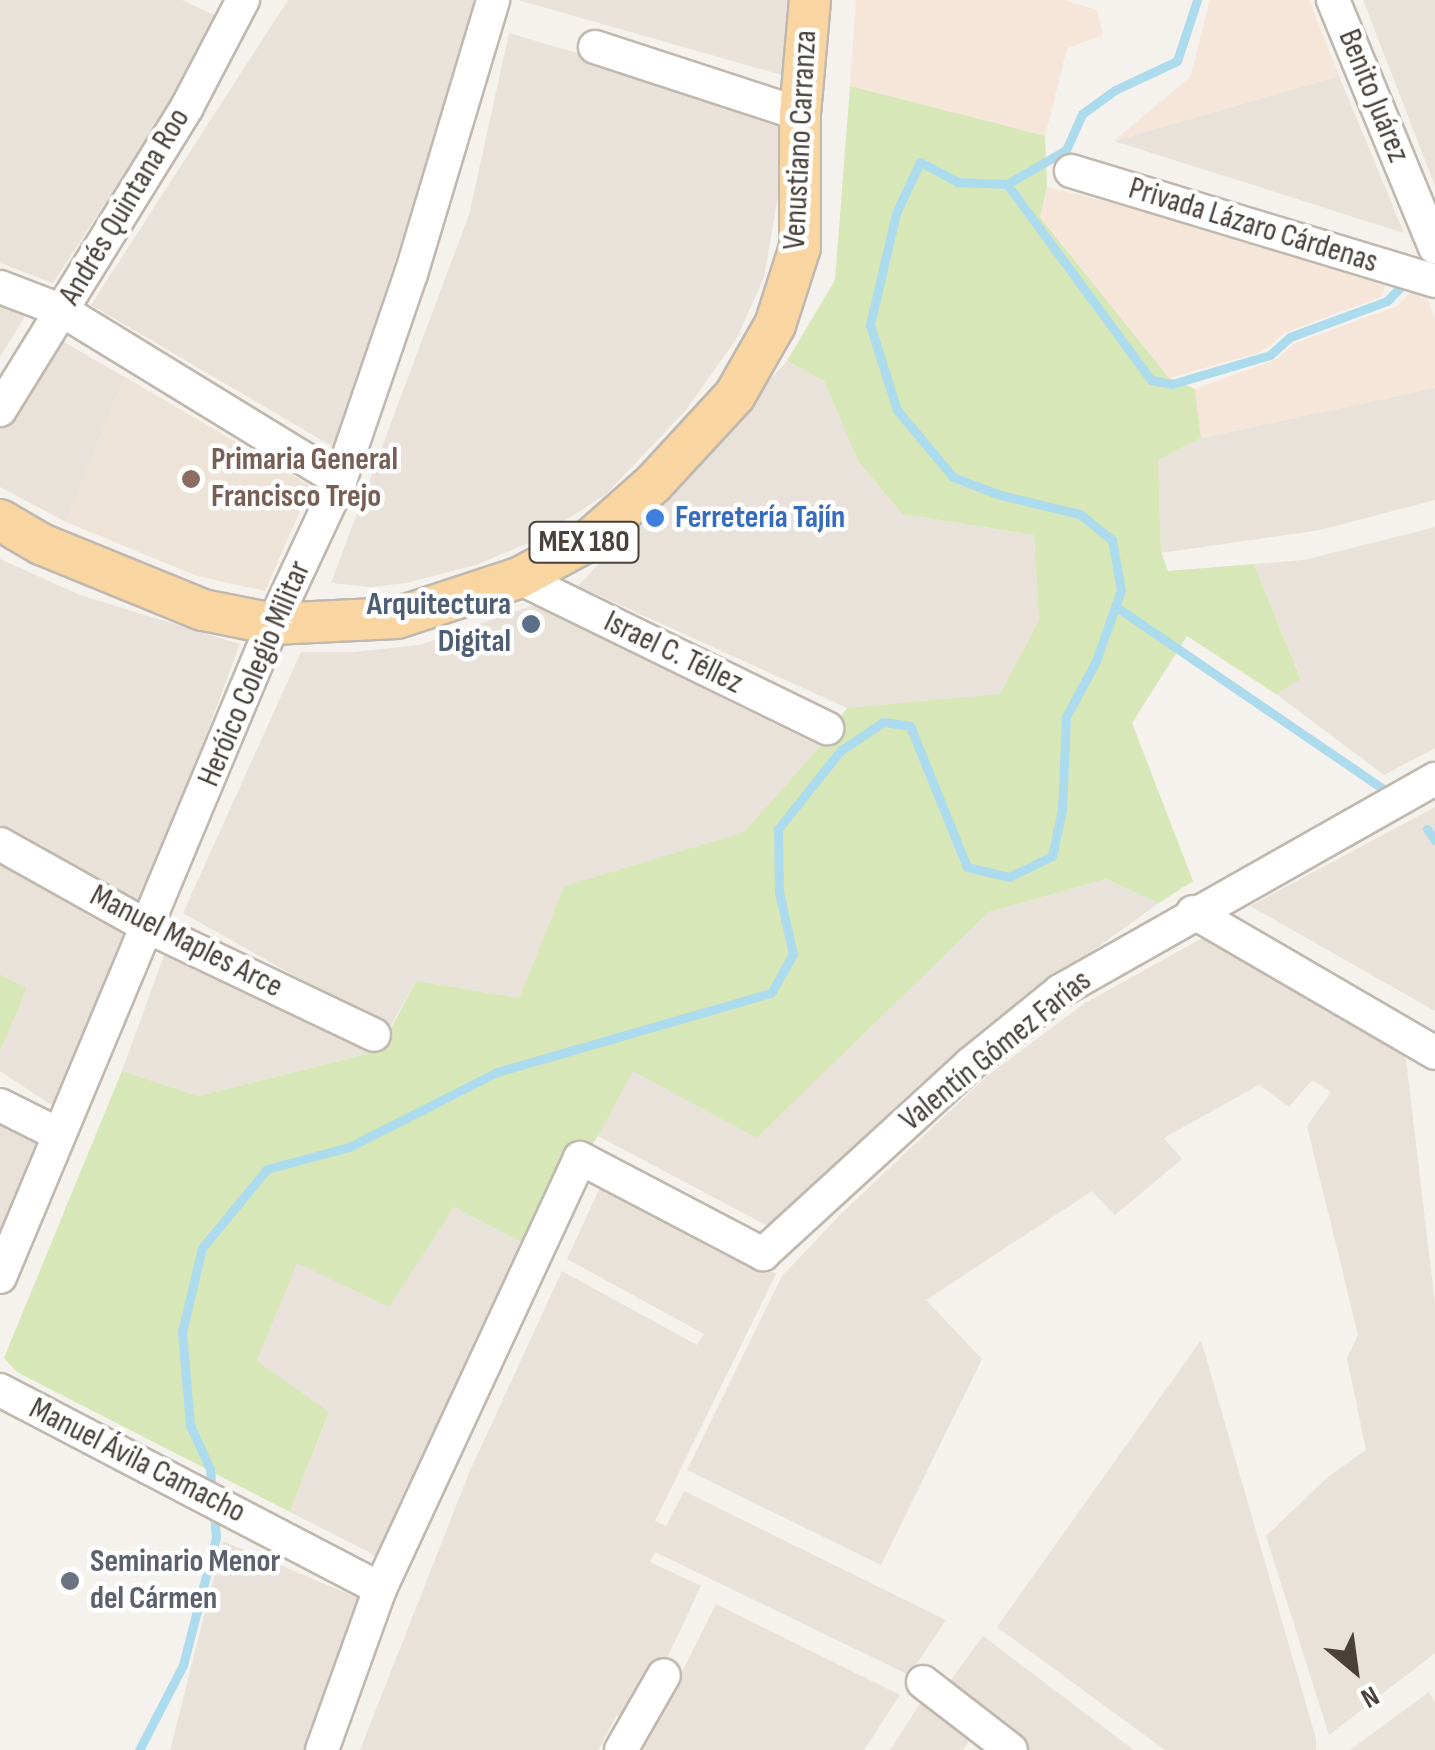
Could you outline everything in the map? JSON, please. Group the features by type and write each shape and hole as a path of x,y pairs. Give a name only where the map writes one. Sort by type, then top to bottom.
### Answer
{"main road":[{"name":"Venustiano Carranza","path":"0,520 42,544 203,610 273,624 398,618 519,578 590,539 653,484 734,394 774,326 800,246 800,114 810,0"}],"street":[{"name":"Andrés Quintana Roo","path":"0,410 187,107 243,0"},
{"name":"Heróico Colegio Militar","path":"0,1277 58,1134 150,928 273,624 340,482 411,274 494,0"},
{"name":"Benito Juárez","path":"1334,0 1435,248"},
{"path":"595,47 800,114"},
{"name":"Privada Lázaro Cárdenas","path":"1070,171 1435,281"},
{"path":"0,286 63,311 340,482"},
{"name":"Israel C. Téllez","path":"519,578 827,728"},
{"name":"Valentín Gómez Farías","path":"380,1589 580,1158 764,1254 970,1064 1060,991 1192,912 1435,779"},
{"name":"Manuel Maples Arce","path":"0,844 150,928 374,1035"},
{"path":"1192,912 1435,1053"},
{"path":"0,1105 58,1134"},
{"name":"Manuel Ávila Camacho","path":"0,1390 380,1589"},
{"path":"322,1750 380,1589"},
{"path":"621,1750 664,1674"},
{"path":"923,1682 1011,1750"}],"shaded area":[{"path":"0,0 182,0 225,20 53,283 0,263"},
{"path":"288,0 479,0 335,448 91,305"},
{"path":"518,0 792,0 785,76"},
{"path":"856,0 1064,0 1097,10 1103,35 1067,48 1045,136 850,86"},
{"path":"1210,0 1309,0 1339,76 1114,141 1191,76"},
{"path":"1363,0 1435,0 1435,186"},
{"path":"509,33 792,116 764,277 737,338 686,410 605,495 531,542 476,565 406,583 370,587 331,583 469,215"},
{"path":"1339,76 1404,233 1114,141"},
{"path":"1047,187 1390,270 1381,297 1286,332 1261,352 1169,378 1040,216"},
{"path":"1421,282 1435,319 1435,388 1201,438 1195,389 1277,359 1293,344 1397,306"},
{"path":"0,303 27,313 0,357"},
{"path":"57,338 125,377 66,522 0,487 0,429"},
{"path":"787,361 824,381 858,461 902,514 1034,535 1039,620 1000,695 847,708 578,586"},
{"name":"Primaria General Francisco Trejo","path":"125,377 311,486 265,591 197,576 66,522"},
{"path":"1435,388 1435,500 1320,530 1161,553 1158,460 1201,438"},
{"path":"1435,527 1435,748 1384,775 1276,694 1301,678 1254,564 1303,560"},
{"path":"0,559 80,595 240,644 143,903 0,824"},
{"path":"534,605 820,746 744,832 564,886 519,998 416,981 389,1029 183,913 301,652 354,652 419,645"},
{"path":"1435,807 1435,1011 1250,906"},
{"path":"0,862 126,933 53,1106 0,1071 0,1052 27,988 0,974"},
{"path":"1106,879 1159,903 1013,1008 920,1084 768,1226 598,1136 633,1070 757,1138 989,912"},
{"path":"1206,936 1404,1043 1435,1304 1435,1653 1329,1735 1266,1536 1329,1476 1366,1450 1347,1358 1358,1335 1307,1126 1331,1092 1312,1080 1289,1107 1259,1085 1164,1138 1182,1159 1115,1215 1092,1191 926,1300 982,1359 881,1565 687,1470 782,1276 842,1213 987,1076 1085,1003"},
{"path":"166,950 379,1051 198,1096 122,1071"},
{"path":"0,1108 44,1131 0,1233"},
{"path":"603,1181 776,1274 655,1521 666,1526 684,1491 946,1620 909,1675 655,1552 650,1562 701,1586 636,1724 617,1715 598,1750 360,1750 469,1473 562,1271 697,1345 704,1334 567,1259"},
{"path":"454,1207 523,1243 390,1563 290,1512 329,1413 257,1361 297,1262"},
{"path":"1201,1340 1316,1750 1165,1750 997,1627"},
{"path":"223,1541 365,1601 310,1750 170,1750"},
{"path":"716,1604 900,1695 864,1750 643,1750"},
{"path":"983,1636 1134,1750 1026,1750 945,1688"},
{"path":"1429,1692 1435,1703 1435,1750 1350,1750"},
{"path":"923,1699 972,1736 963,1750 890,1750"}],"green space":[{"path":"850,86 1045,136 1047,187 1040,217 1169,378 1195,389 1201,438 1158,460 1161,552 1168,571 1254,564 1301,679 1276,694 1187,636 1132,723 1193,881 1159,903 1106,879 989,912 757,1138 633,1071 598,1136 523,1243 454,1207 389,1307 297,1263 257,1361 329,1412 290,1512 17,1372 4,1358 122,1071 198,1096 379,1051 416,981 519,998 564,886 744,832 820,746 847,708 1000,694 1039,620 1034,535 902,514 858,461 824,381 787,361 835,280"},
{"path":"0,974 27,988 0,1052"}],"waterway":[{"path":"212,1492 210,1469 190,1425 182,1332 202,1248 267,1169 349,1147 497,1072 771,993 793,954 779,892 778,829 840,751 883,722 910,726 967,867 1009,877 1052,856 1062,810 1066,717 1096,661 1121,590 1112,540 1080,514 1000,495 953,477 897,410 870,325 896,213 920,162 958,182 1007,184 1066,150 1082,114 1115,90 1177,61 1197,0"},
{"path":"1007,184 1151,380 1172,384 1270,355 1290,337 1387,301 1406,281"},
{"path":"1115,606 1385,790"},
{"path":"1427,829 1435,840"},
{"path":"139,1750 183,1665 216,1537 214,1512"}],"place":[{"name":"Primaria General Francisco Trejo","path":"191,479"},
{"name":"Ferretería Tajín","path":"655,518"},
{"name":"Arquitectura Digital","path":"531,624"},
{"name":"Seminario Menor del Cármen","path":"70,1581"}]}
